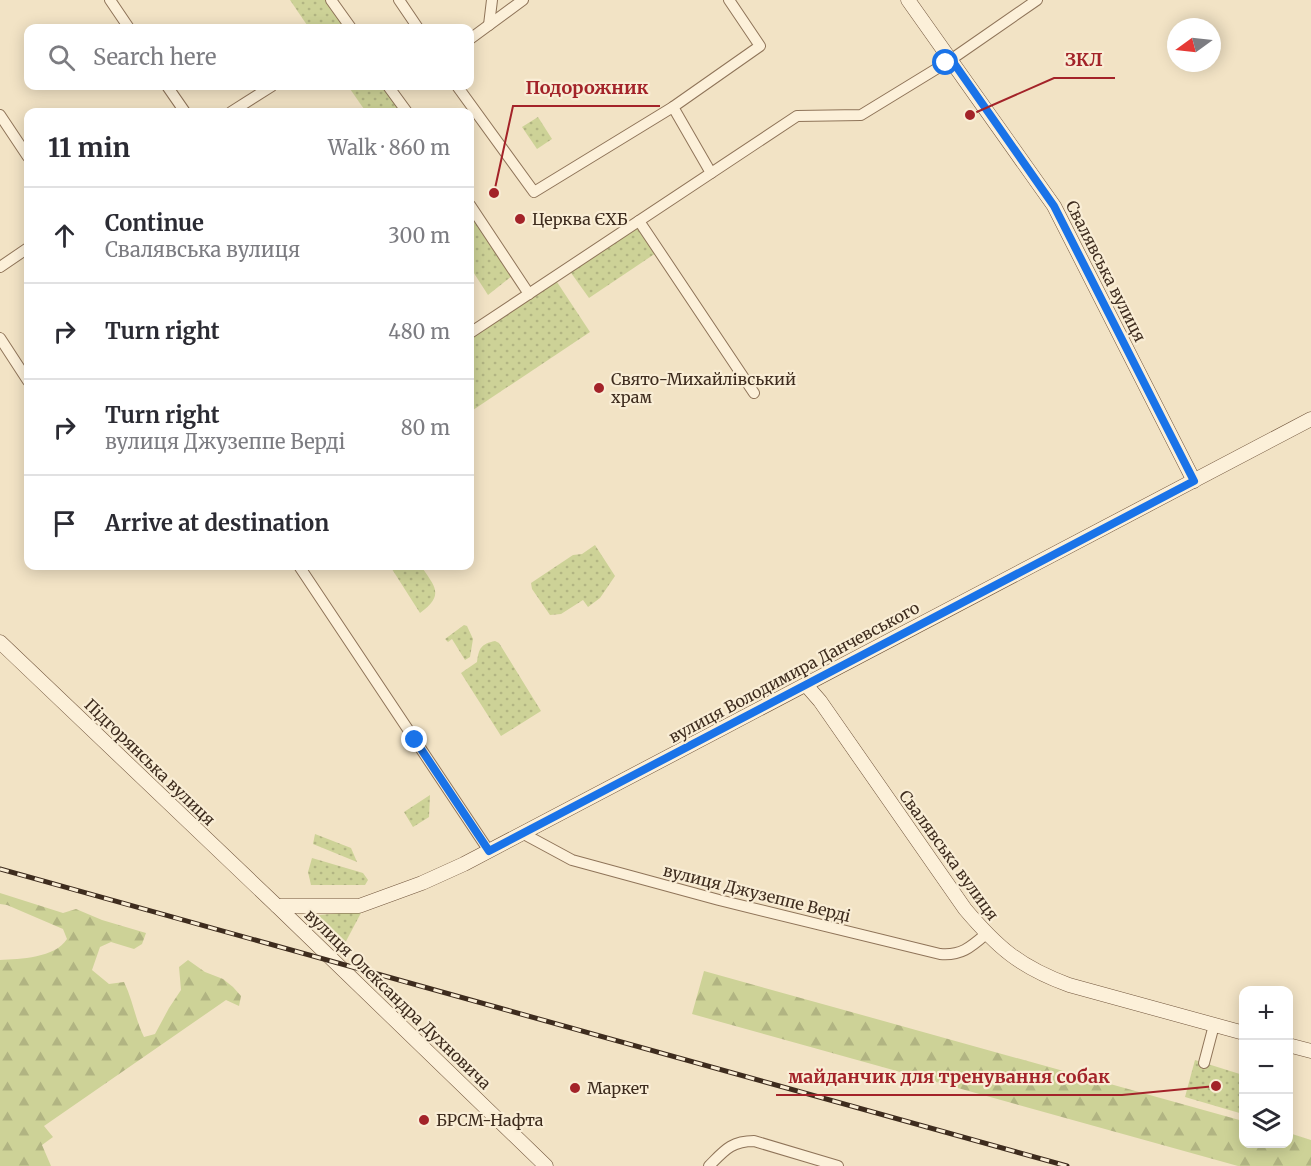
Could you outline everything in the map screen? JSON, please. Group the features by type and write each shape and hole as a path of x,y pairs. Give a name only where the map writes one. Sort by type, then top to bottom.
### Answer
{"street":[{"path":"110,0 126,24"},
{"path":"331,0 348,24"},
{"path":"399,0 415,24"},
{"path":"489,25 492,0"},
{"path":"474,36 523,0"},
{"path":"474,109 534,192 673,107 760,46 729,0"},
{"name":"Свалявська вулиця","path":"908,0 1054,206 1194,481"},
{"path":"474,330 796,116 861,115 951,59 1037,0"},
{"path":"169,90 181,108"},
{"path":"237,108 266,90"},
{"path":"394,90 405,108"},
{"path":"460,90 473,108"},
{"path":"673,107 711,172"},
{"path":"0,115 24,152"},
{"path":"474,212 528,294"},
{"path":"639,220 754,393"},
{"path":"0,267 24,251"},
{"path":"0,338 24,375"},
{"name":"вулиця Володимира Данчевського","path":"278,906 359,906 422,883 489,851 1311,419"},
{"path":"302,570 489,851"},
{"name":"Підгорянська вулиця","path":"0,642 278,906"},
{"name":"Свалявська вулиця","path":"806,684 965,909 1004,951 1045,976 1069,985 1239,1032"},
{"name":"вулиця Джузеппе Верді","path":"522,833 572,860 718,900 940,954 950,955 966,951 986,934"},
{"name":"вулиця Олександра Духновича","path":"278,906 546,1166"},
{"path":"1204,1063 1214,1024"},
{"path":"1293,1047 1311,1052"},
{"path":"709,1166 726,1149 738,1142 754,1141 838,1166"}],"green space":[{"path":"290,0 327,0 343,24 306,24"},
{"path":"351,90 388,90 400,108 363,108"},
{"path":"538,117 552,139 537,149 522,127"},
{"path":"474,217 513,275 488,295 474,273"},
{"path":"638,224 656,253 589,298 569,270"},
{"path":"555,279 590,332 474,409 474,335"},
{"path":"595,545 615,576 600,598 588,607 583,600 561,614 550,615 532,589 531,583 573,555 582,554"},
{"path":"393,570 424,570 430,580 435,596 428,607 420,613"},
{"path":"464,625 467,626 473,639 470,657 465,660 452,639 448,642 445,639"},
{"path":"495,641 499,643 541,711 501,736 461,673 477,662 484,645"},
{"path":"430,795 429,817 413,827 404,812"},
{"path":"315,834 351,848 357,862 313,844"},
{"path":"312,858 363,873 368,880 365,885 311,885 308,872"},
{"path":"0,893 63,913 76,909 102,920 146,933 142,944 134,949 111,942 100,947 92,970 109,984 124,982 144,1037 155,1034 181,990 179,967 188,960 205,972 223,979 241,996 239,1006 226,1000 44,1126 53,1137 42,1145 51,1166 0,1166 0,960 46,954 67,939 63,929 0,904"},
{"path":"362,911 344,945 318,922 317,918 319,915"},
{"path":"704,971 1239,1120 1239,1148 1293,1148 1293,1134 1311,1140 1311,1166 1238,1166 692,1014"},
{"path":"1195,1060 1239,1074 1239,1113 1185,1097"}],"railway":[{"path":"0,869 1067,1166"}],"place":[{"name":"ЗКЛ","path":"970,115"},
{"name":"Подорожник","path":"494,193"},
{"name":"Церква ЄХБ","path":"520,219"},
{"name":"Свято-Михайлівський храм","path":"599,388"},
{"name":"майданчик для тренування собак","path":"1216,1086"},
{"name":"Маркет","path":"575,1088"},
{"name":"БРСМ-Нафта","path":"424,1120"}],"route":[{"path":"415,740 489,851 1194,481 1054,206 951,59 946,63"}]}
